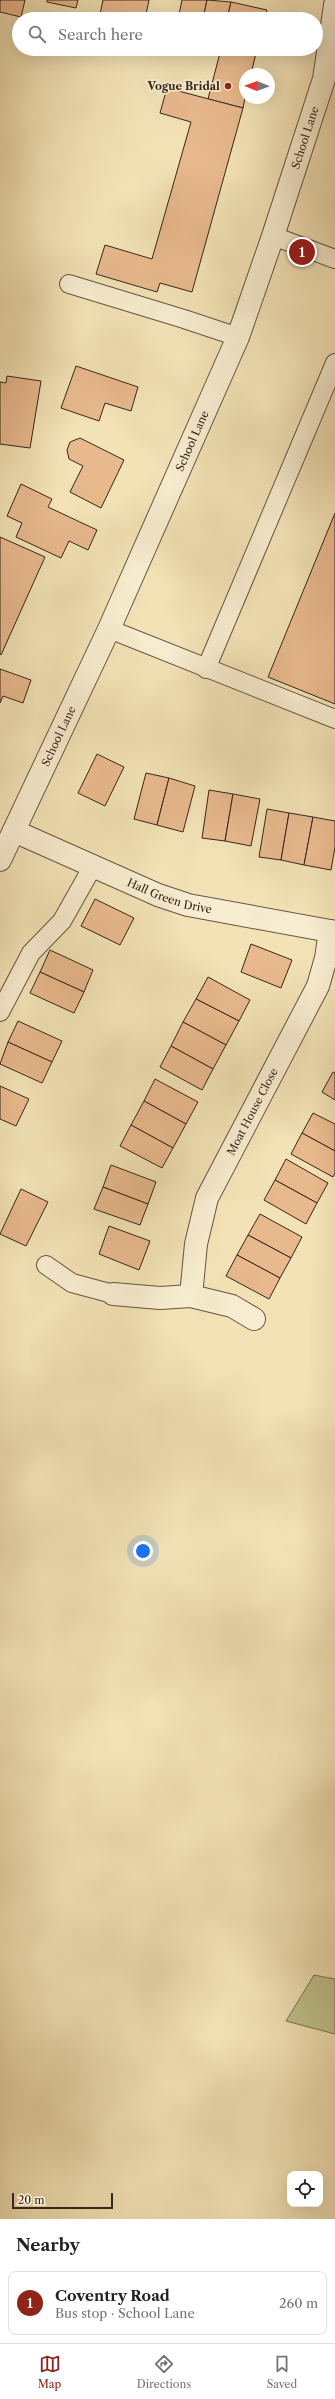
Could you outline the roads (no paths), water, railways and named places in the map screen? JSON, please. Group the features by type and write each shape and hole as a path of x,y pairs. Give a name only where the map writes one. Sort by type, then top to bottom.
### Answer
{"street":[{"name":"School Lane","path":"0,860 109,629 238,337 273,236 324,79 335,5"},
{"name":"Hall Green Drive","path":"14,831 158,895 188,905 333,932"},
{"name":"Moat House Close","path":"191,1296 196,1244 207,1198 318,986 333,932"},
{"path":"113,1294 160,1298 191,1296 232,1306 254,1319"}],"lane":[{"path":"273,236 335,259"},
{"path":"69,284 238,337"},
{"path":"206,669 335,363"},
{"path":"109,629 206,669 335,718"},
{"path":"0,1012 31,953 62,921 93,866"},
{"path":"46,1265 72,1283 113,1294"}],"place":[{"name":"Vogue Bridal","path":"228,86"},
{"name":"Coventry Road","path":"302,252"}]}
